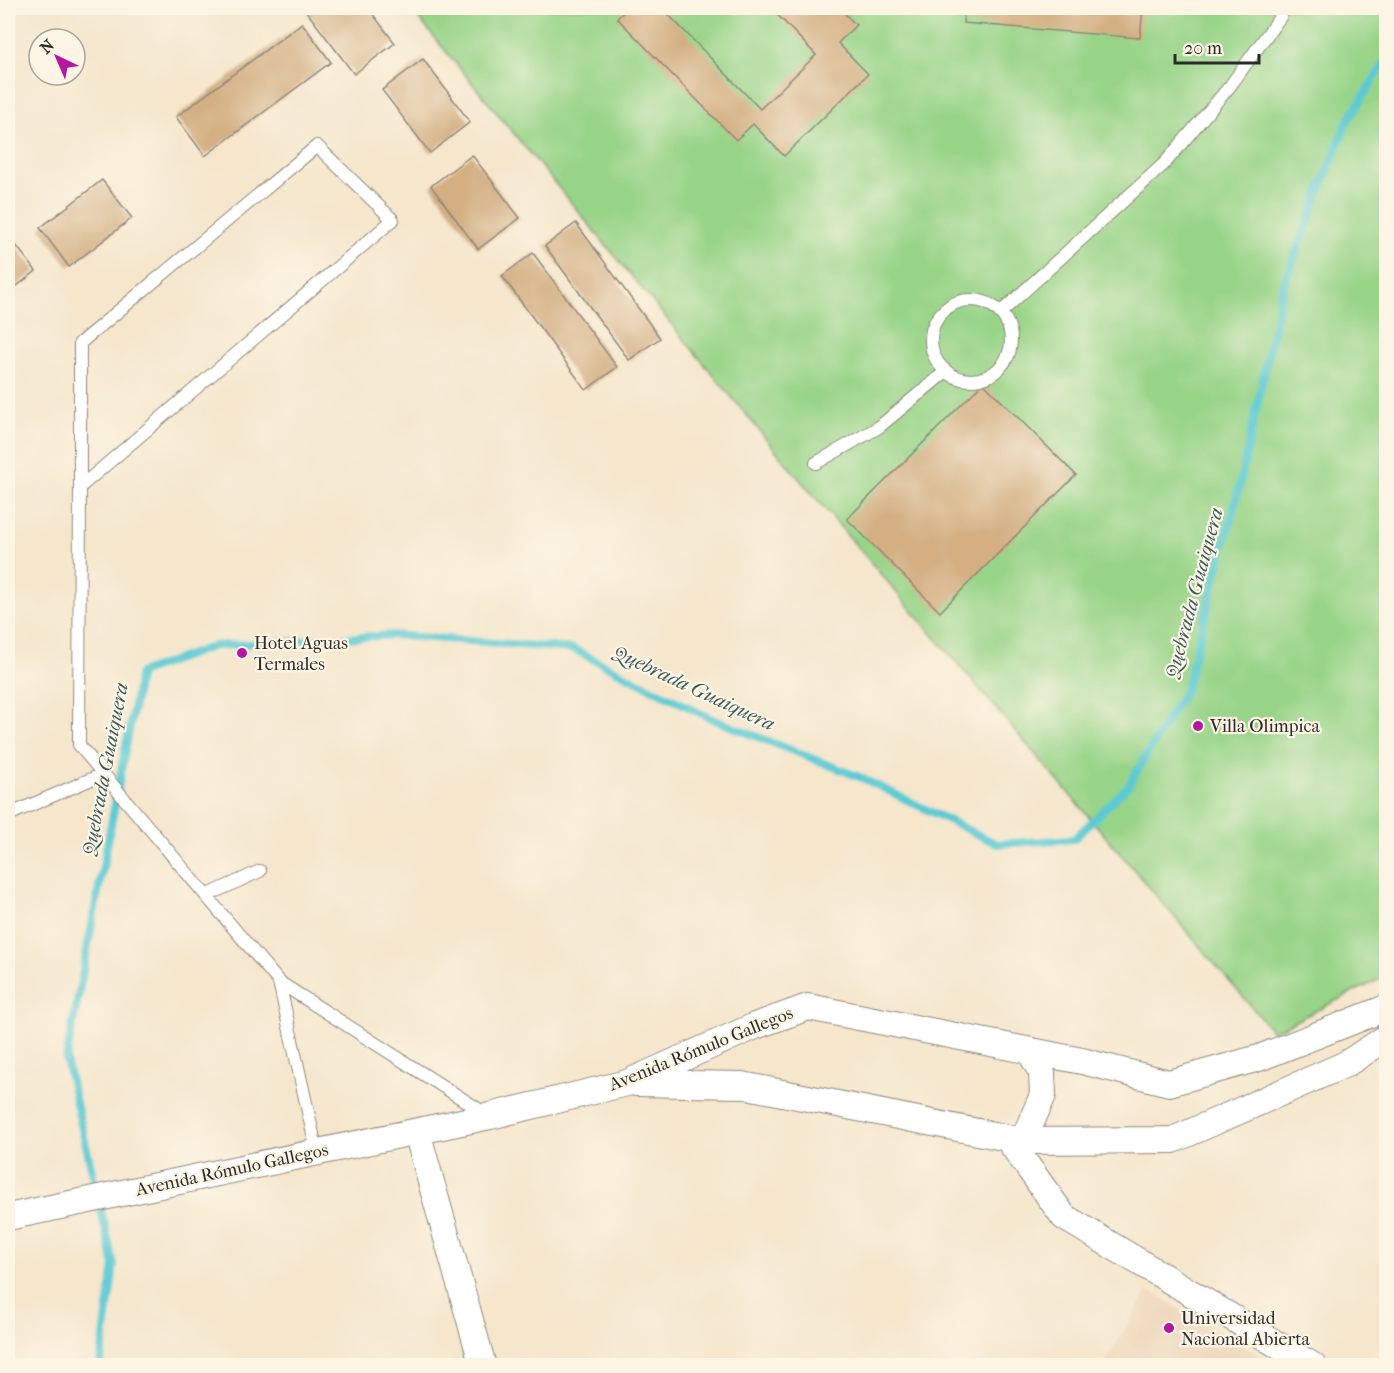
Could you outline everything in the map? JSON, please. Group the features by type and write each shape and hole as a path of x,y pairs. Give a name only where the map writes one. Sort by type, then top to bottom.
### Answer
{"street":[{"name":"Avenida Rómulo Gallegos","path":"8,1217 490,1116 627,1083 755,1026 808,1007 1082,1061 1169,1083 1259,1058 1386,1008"},
{"path":"627,1083 742,1085 1015,1140 1173,1140 1346,1064 1386,1038"},
{"path":"1015,1140 1043,1095 1042,1073 1030,1051"},
{"path":"417,1131 483,1365"},
{"path":"1015,1140 1064,1217 1313,1365"}],"lane":[{"path":"1000,313 1165,163 1230,86 1280,17 1284,8"},
{"path":"80,487 393,220 317,146 80,343 79,746 279,982 490,1116"},
{"path":"966,300 990,305 1007,323 1011,335 1010,348 1005,361 996,371 984,378 971,380 957,378 945,372 936,361 931,348 931,334 943,311 966,300"},
{"path":"816,463 879,427 945,372"},
{"path":"8,816 103,774"},
{"path":"206,896 260,871"},
{"path":"279,982 317,1152"}],"shaded area":[{"name":"Universidad Nacional Abierta","path":"1148,1290 1276,1365 1104,1365"}],"green space":[{"name":"Villa Olimpica","path":"410,8 1386,8 1386,976 1273,1032 796,475"}],"building":[{"path":"310,8 368,8 395,43 354,74 306,11"},
{"path":"628,8 662,8 760,109 816,55 771,8 839,8 856,25 838,43 868,74 784,156 753,124 736,140 617,18"},
{"path":"964,8 1143,8 1140,38 963,23"},
{"path":"302,23 331,62 205,156 176,117"},
{"path":"423,59 470,122 430,153 382,90"},
{"path":"472,155 520,218 478,249 431,186"},
{"path":"102,180 132,218 69,267 40,228"},
{"path":"576,223 660,338 629,360 545,246"},
{"path":"8,235 36,271 8,293"},
{"path":"533,253 617,367 586,390 502,276"},
{"path":"983,383 1076,475 940,612 847,519"}],"waterway":[{"name":"Quebrada Guaiquera","path":"100,1366 114,1265 66,1060 140,673 214,646 394,635 573,649 712,719 862,778 997,844 1074,839 1128,786 1186,689 1239,488 1283,286 1346,124 1386,60"}],"place":[{"name":"Hotel Aguas Termales","path":"242,653"},
{"name":"Villa Olimpica","path":"1198,726"},
{"name":"Universidad Nacional Abierta","path":"1169,1328"}]}
